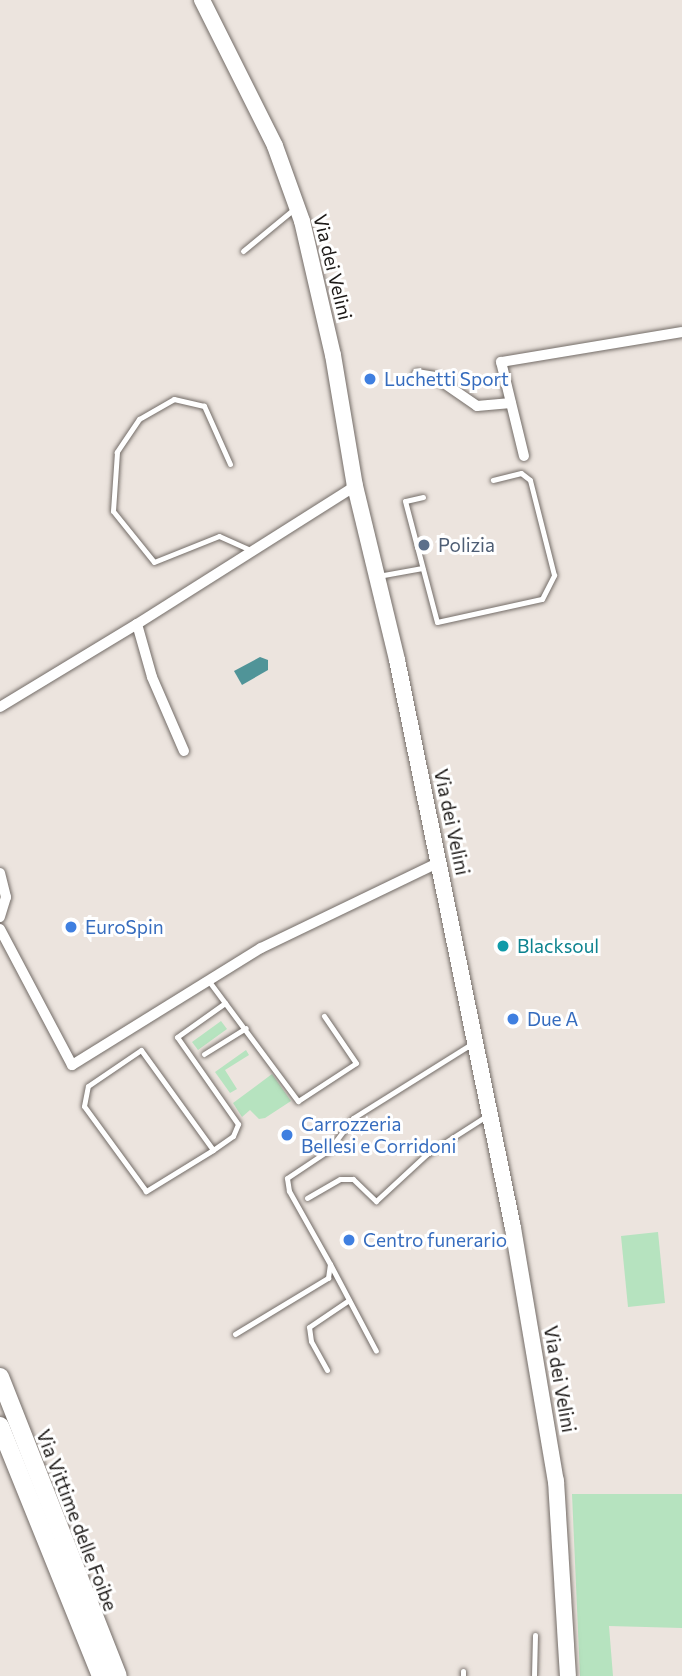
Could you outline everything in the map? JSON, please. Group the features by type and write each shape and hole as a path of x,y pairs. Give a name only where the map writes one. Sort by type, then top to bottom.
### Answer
{"main road":[{"name":"Via Vittime delle Foibe","path":"0,1377 118,1676"},
{"name":"Via Vittime delle Foibe","path":"0,1426 101,1676"}],"street":[{"name":"Via dei Velini","path":"202,0 275,146 297,207 333,355 355,486 378,576 440,862 491,1114 556,1481 568,1676"},
{"path":"524,456 500,362 682,332"},
{"path":"417,374 435,377 477,406 511,403"},
{"path":"0,707 257,553 355,486"},
{"path":"137,624 152,677 184,751"},
{"path":"0,929 72,1065 261,948 440,862"},
{"path":"0,873 6,897 0,917"}],"lane":[{"path":"243,251 271,223 297,207"},
{"path":"230,464 204,406 174,399 139,419 117,452 113,511 154,562 219,536 257,553"},
{"path":"423,497 405,501 437,622 542,599 554,575 530,480 521,473 493,480"},
{"path":"378,576 422,568"},
{"path":"208,980 298,1101 356,1063 324,1016"},
{"path":"213,1150 141,1050 88,1086 84,1106 146,1191 213,1150 233,1136 238,1124 177,1037 225,1003"},
{"path":"204,1054 246,1028"},
{"path":"376,1351 289,1191 287,1178 329,1150 353,1118 476,1041"},
{"path":"307,1198 340,1180 353,1179 376,1201 427,1154 491,1114"},
{"path":"235,1334 318,1287 328,1278 330,1264"},
{"path":"327,1370 310,1341 309,1327 349,1300"},
{"path":"534,1676 535,1635"}],"green space":[{"path":"221,1021 227,1029 198,1050 192,1042"},
{"path":"246,1050 249,1055 225,1070 237,1089 230,1093 215,1072"},
{"path":"272,1074 291,1101 265,1118 259,1119 250,1110 242,1117 233,1103"},
{"path":"658,1232 665,1303 628,1307 621,1236"},
{"path":"572,1494 682,1494 682,1628 609,1626 613,1676 580,1676"}],"water":[{"path":"260,657 268,660 268,670 242,685 234,671"}],"place":[{"name":"Luchetti Sport","path":"370,379"},
{"name":"Polizia","path":"424,545"},
{"name":"EuroSpin","path":"71,927"},
{"name":"Blacksoul","path":"503,946"},
{"name":"Due A","path":"513,1019"},
{"name":"Carrozzeria Bellesi e Corridoni","path":"287,1135"},
{"name":"Centro funerario","path":"349,1240"}]}
